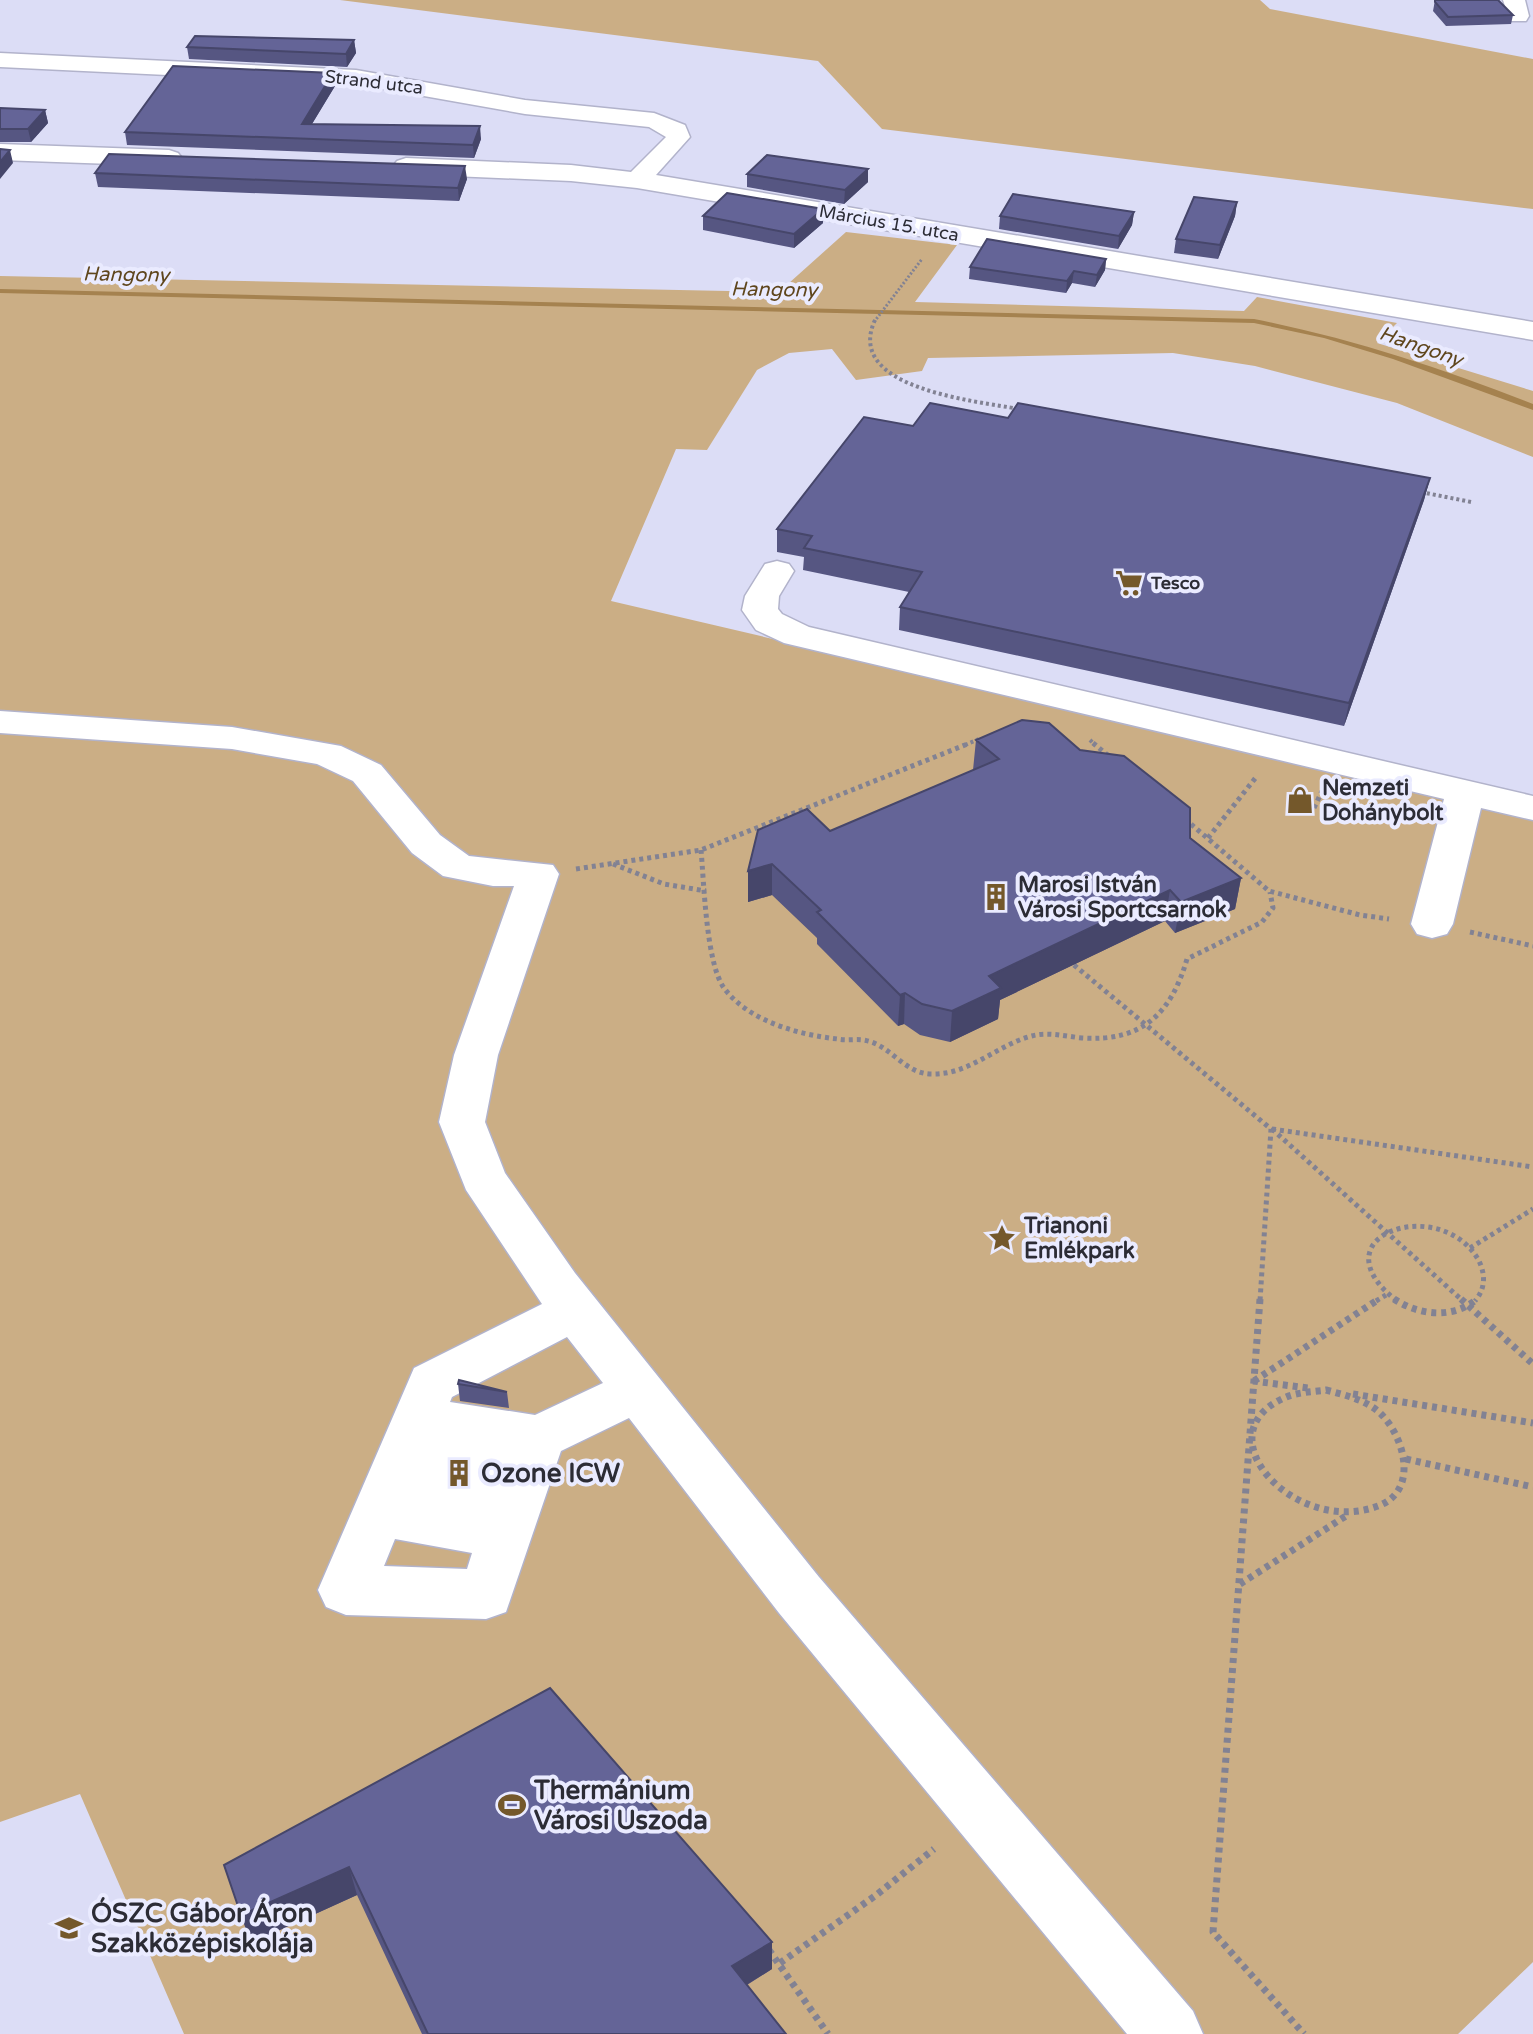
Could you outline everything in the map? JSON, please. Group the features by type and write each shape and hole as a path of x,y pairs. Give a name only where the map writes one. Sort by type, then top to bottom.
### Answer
{"street":[{"name":"Strand utca","path":"0,60 356,77 525,107 654,120 676,130 678,137 674,143 637,180"},
{"path":"0,152 187,158"},
{"name":"Március 15. utca","path":"374,165 571,173 637,180 1533,331"},
{"path":"777,571 762,596 760,610 769,622 797,635 1533,808"},
{"path":"0,722 232,738 327,754 367,773 426,844 457,867 493,873 539,874 476,1055 462,1122 483,1178 575,1310 799,1595 1170,2034"},
{"path":"1432,924 1465,792"},
{"path":"575,1310 432,1383 346,1590 486,1594 522,1486 638,1390"},
{"path":"398,1464 522,1486"},
{"path":"398,1464 522,1486"}],"path":[{"path":"941,232 872,326 870,346 881,366 908,385 1029,411"},
{"path":"1410,489 1471,502"},
{"path":"1076,737 1089,740 1113,760"},
{"path":"539,874 701,850 980,739"},
{"path":"1208,838 1278,748"},
{"path":"1184,819 1269,891 1360,915 1432,924 1533,946"},
{"path":"701,850 714,968 722,986 758,1014 790,1028 841,1040 870,1041 902,1065 921,1073 946,1073 967,1066 1030,1035 1107,1039 1148,1026 1169,1005 1178,989 1187,959 1262,922 1273,908 1269,891"},
{"path":"612,863 664,884 706,891"},
{"path":"1074,965 1271,1129 1533,1364"},
{"path":"1271,1129 1533,1167"},
{"path":"1271,1129 1252,1434 1213,1932 1304,2034"},
{"path":"1470,1248 1533,1209"},
{"path":"1401,1226 1438,1229 1470,1248 1479,1260 1485,1286 1480,1297 1455,1313 1437,1314 1401,1305 1386,1295 1374,1282 1367,1267 1368,1253 1374,1241 1386,1232 1401,1226"},
{"path":"1253,1381 1386,1295"},
{"path":"1253,1381 1533,1423"},
{"path":"1326,1390 1355,1397 1380,1413 1398,1434 1406,1459 1404,1479 1392,1496 1374,1509 1350,1514 1325,1513 1300,1504 1279,1491 1263,1473 1253,1454 1252,1434 1260,1414 1276,1399 1299,1391 1326,1390"},
{"path":"1406,1459 1533,1487"},
{"path":"1239,1585 1350,1514"},
{"path":"780,1963 875,1896 934,1849"},
{"path":"760,1939 828,2034"}],"shaded area":[{"path":"340,0 1260,0 1270,9 1533,59 1533,209 882,129 818,61"},
{"path":"846,232 957,245 915,302 1244,311 1257,297 1397,323 1377,343 1533,391 1533,457 1397,403 1255,366 1173,353 928,358 922,371 856,380 832,349 789,353 757,370 707,450 676,449 611,601 1533,817 1533,1962 1458,2034 184,2034 80,1794 0,1822 0,276 779,292"}],"building":[{"path":"1435,0 1498,0 1513,15 1448,17"},
{"path":"195,36 354,40 346,54 187,47"},
{"path":"173,66 333,73 302,124 480,126 473,145 125,132"},
{"path":"0,108 45,110 28,129 0,129"},
{"path":"0,149 10,150 0,162"},
{"path":"109,154 465,166 458,188 95,173"},
{"path":"767,155 868,169 845,190 747,174"},
{"path":"727,193 823,209 794,234 703,216"},
{"path":"1013,194 1134,212 1119,236 1000,216"},
{"path":"1194,197 1237,202 1220,245 1176,239"},
{"path":"987,239 1106,259 1097,275 1074,271 1067,281 970,267"},
{"name":"Tesco","path":"930,403 1008,418 1018,403 1430,478 1349,703 900,607 922,572 804,548 812,536 777,529 864,417 913,426"},
{"name":"Marosi István Városi Sportcsarnok","path":"1022,720 1049,723 1080,750 1124,756 1190,808 1190,838 1241,878 1181,902 1170,890 989,976 1001,988 952,1011 922,1004 905,993 900,995 817,912 821,910 772,864 748,871 758,830 807,809 830,831 999,759 976,740"},
{"path":"459,1380 507,1392 458,1384"},
{"name":"Thermánium Városi Uszoda","path":"550,1688 772,1942 732,1966 786,2034 428,2034 349,1867 241,1915 224,1865"}],"waterway":[{"name":"Hangony","path":"0,291 1254,321 1396,357 1533,407"}],"place":[{"name":"Tesco","path":"1129,583"},
{"name":"Nemzeti Dohánybolt","path":"1300,800"},
{"name":"Marosi István Városi Sportcsarnok","path":"996,897"},
{"name":"Trianoni Emlékpark","path":"1002,1238"},
{"name":"Ozone ICW","path":"459,1473"},
{"name":"Thermánium Városi Uszoda","path":"512,1805"},
{"name":"ÓSZC Gábor Áron Szakközépiskolája","path":"69,1928"}]}
